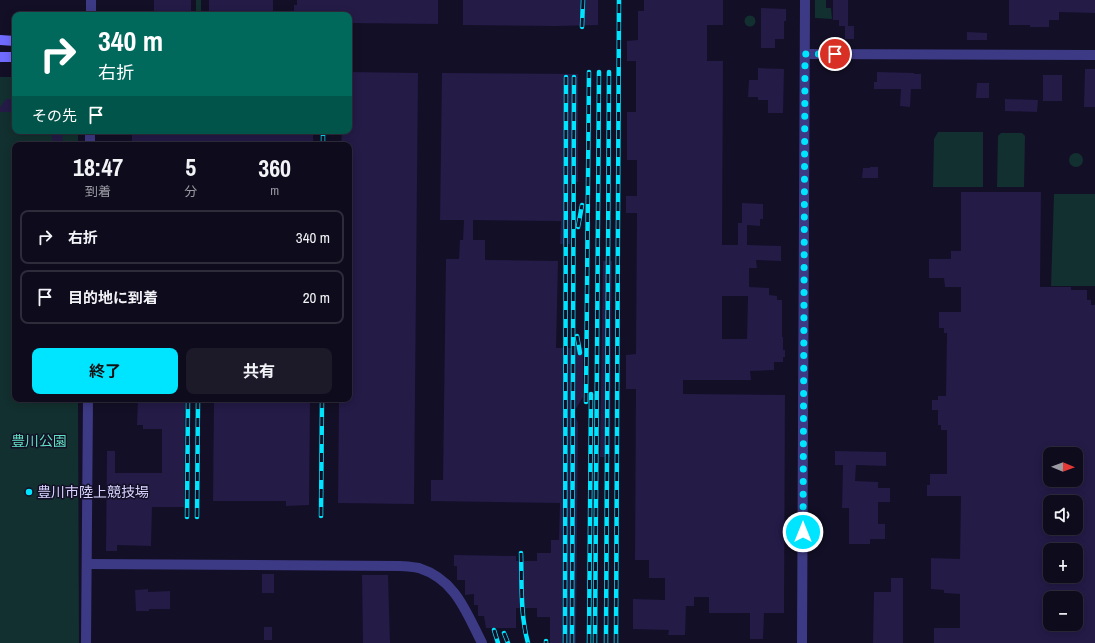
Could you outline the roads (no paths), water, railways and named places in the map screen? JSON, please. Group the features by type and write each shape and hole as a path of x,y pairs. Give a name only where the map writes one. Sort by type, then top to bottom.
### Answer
{"main road":[{"path":"0,40 12,41"},
{"path":"0,57 12,57"}],"street":[{"path":"91,0 91,12"},
{"path":"802,643 805,0"},
{"path":"805,54 1095,55"},
{"path":"86,643 88,402"},
{"path":"87,564 392,566 418,568 436,576 451,588 458,596 482,643"}],"railway":[{"path":"582,27 583,0"},
{"path":"616,643 619,0"},
{"path":"586,402 589,72"},
{"path":"595,643 599,72"},
{"path":"606,643 609,72"},
{"path":"565,643 566,77"},
{"path":"572,643 574,77"},
{"path":"323,134 323,142"},
{"path":"578,227 582,205"},
{"path":"577,336 580,353"},
{"path":"589,643 591,394"},
{"path":"187,517 188,402"},
{"path":"197,517 198,402"},
{"path":"321,516 322,402"},
{"path":"521,553 523,610 525,632 528,643"},
{"path":"494,630 498,643"},
{"path":"504,633 508,643"}],"place":[{"name":"豊川市陸上競技場","path":"29,492"}],"park label":[{"name":"豊川公園","path":"39,441"}]}
